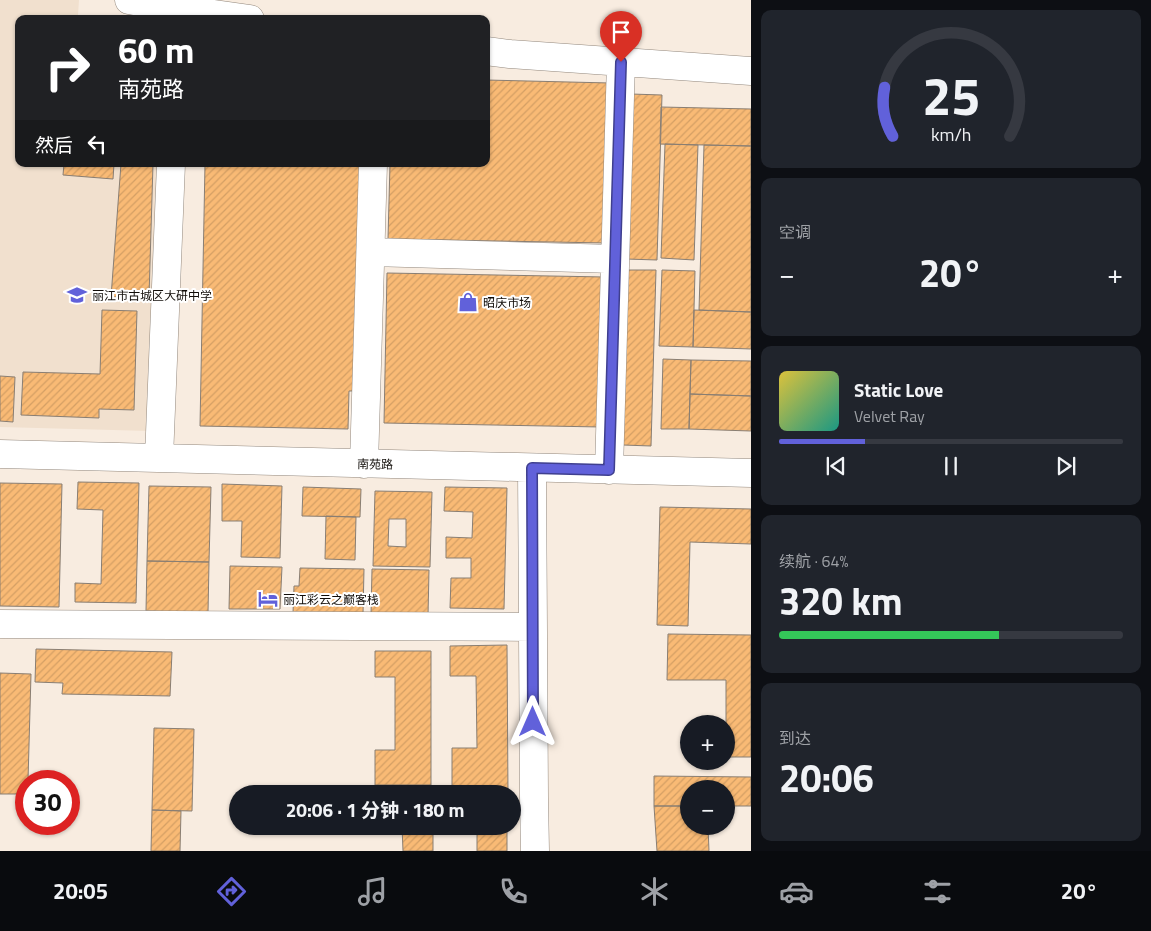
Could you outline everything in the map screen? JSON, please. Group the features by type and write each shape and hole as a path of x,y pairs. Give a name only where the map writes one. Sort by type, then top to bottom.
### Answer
{"street":[{"path":"130,0 176,14 191,15"},
{"path":"490,52 751,71"},
{"path":"609,470 621,62"},
{"path":"159,458 171,167"},
{"path":"364,464 373,167"},
{"path":"370,252 615,259"},
{"name":"南苑路","path":"0,454 751,474"},
{"path":"532,468 535,851"},
{"path":"0,624 533,627"}],"shaded area":[{"name":"丽江市古城区大研中学","path":"0,0 79,0 78,15 15,15 15,167 159,167 150,431 0,427"}],"building":[{"path":"490,80 610,83 606,243 388,239 390,167 490,167"},
{"path":"631,94 662,95 657,260 626,259"},
{"path":"661,107 751,109 751,146 660,144"},
{"path":"665,144 698,145 694,260 661,258"},
{"path":"704,145 751,146 751,312 699,310"},
{"path":"64,167 114,167 113,179 63,175"},
{"path":"121,167 153,167 149,297 111,297"},
{"path":"205,167 364,167 359,391 349,391 348,429 200,426"},
{"path":"628,270 656,270 651,446 623,445"},
{"path":"662,270 695,271 693,347 659,346"},
{"path":"387,273 605,277 601,427 384,423"},
{"path":"102,310 137,311 134,410 99,409 99,418 21,415 23,372 100,374"},
{"path":"694,310 751,312 751,349 693,347"},
{"path":"663,359 691,360 689,429 661,429"},
{"path":"691,360 751,361 751,396 690,394"},
{"path":"0,376 15,377 13,422 0,421"},
{"path":"690,394 751,396 751,431 689,429"},
{"path":"78,482 139,483 136,603 75,602 75,583 101,584 103,510 77,509"},
{"path":"0,483 62,484 59,607 0,606"},
{"path":"222,484 282,486 280,558 241,557 242,521 222,521"},
{"path":"149,486 211,487 209,562 147,561"},
{"path":"303,487 361,489 360,517 302,516"},
{"path":"445,487 507,488 504,609 450,608 451,578 471,578 471,558 446,558 446,537 472,538 473,512 444,511"},
{"path":"375,491 432,492 430,567 373,566","holes":["389,519 406,519 406,547 388,546"]},
{"path":"660,507 751,509 751,544 690,542 688,626 657,625"},
{"path":"326,516 356,517 355,560 325,559"},
{"path":"147,561 209,562 208,613 146,611"},
{"path":"230,566 282,567 280,609 229,609"},
{"path":"300,568 364,569 363,614 293,613 294,586 299,586"},
{"path":"372,569 429,570 428,616 371,615"},
{"path":"668,634 751,635 751,757 735,757 735,715 726,715 726,680 667,680"},
{"path":"507,645 508,785 452,785 452,748 477,748 476,676 450,676 450,646"},
{"path":"36,649 172,652 170,696 62,694 63,683 35,682"},
{"path":"375,651 431,651 431,785 375,785 375,750 395,750 395,677 375,677"},
{"path":"0,673 31,674 28,770 15,770 15,794 0,794"},
{"path":"154,728 194,729 192,811 152,810"},
{"path":"654,776 751,777 751,806 735,806 735,780 680,780 680,806 654,806"},
{"path":"654,806 680,806 680,835 708,835 709,851 657,851"},
{"path":"152,810 181,811 180,851 151,851"},
{"path":"402,835 433,835 433,851 403,851"},
{"path":"477,835 507,835 507,851 477,851"}],"place":[{"name":"丽江市古城区大研中学","path":"77,295"},
{"name":"昭庆市场","path":"468,302"},
{"name":"丽江彩云之巅客栈","path":"268,599"}],"route":[{"path":"533,722 532,468 609,470 621,62"}]}
